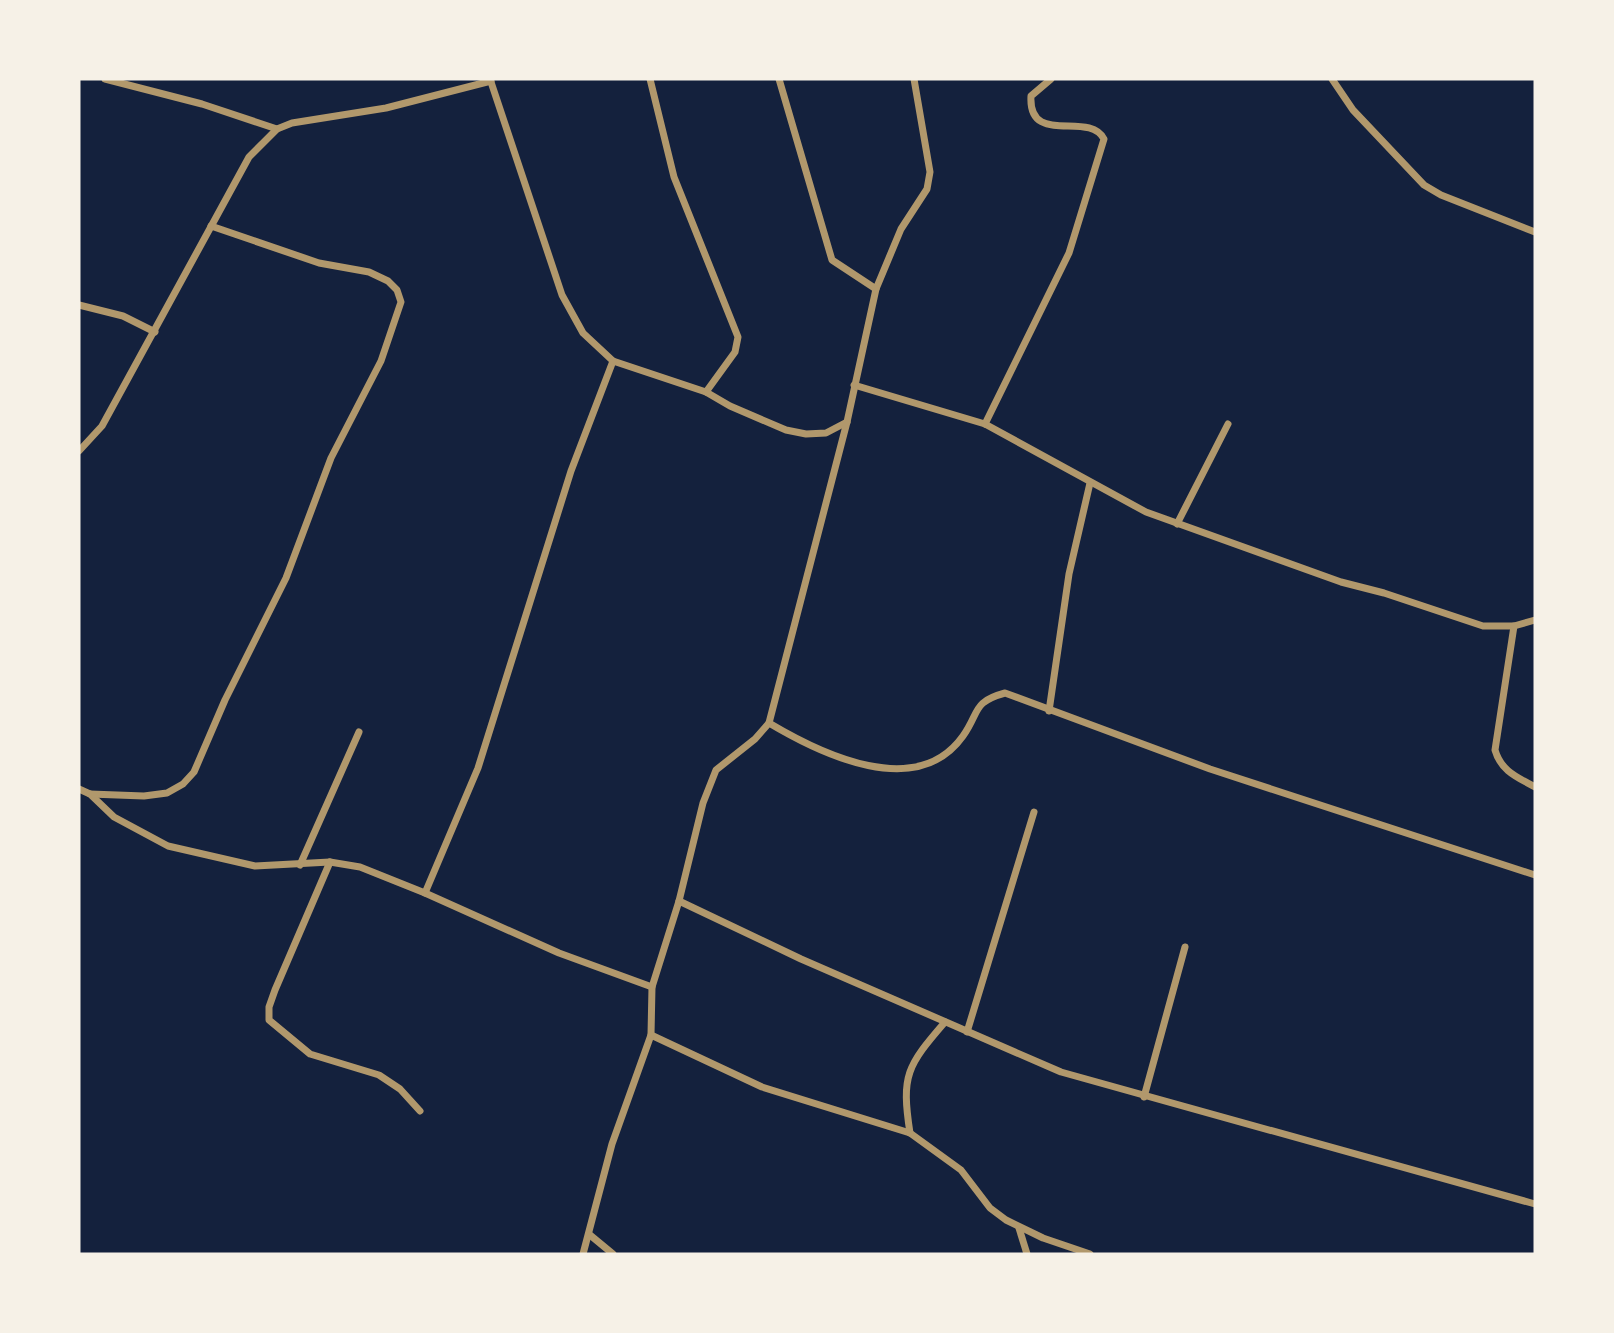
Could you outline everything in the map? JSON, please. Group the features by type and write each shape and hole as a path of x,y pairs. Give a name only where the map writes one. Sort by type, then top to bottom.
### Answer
{"street":[{"path":"105,79 202,104 276,129"},
{"path":"650,79 674,177 738,337 735,352 706,392"},
{"path":"779,79 832,260 876,289"},
{"path":"583,1254 611,1144 651,1035 652,986 679,901 703,803 716,770 755,739 768,723 847,422 876,289 901,229 927,189 928,154 914,79"},
{"path":"985,424 1069,253 1104,139 1092,127 1046,125 1037,117 1031,104 1031,96 1051,79"},
{"path":"1332,79 1353,110 1424,185 1441,195 1535,232"},
{"path":"79,450 102,426 249,157 276,129 308,118 340,117 374,110 491,80 521,178 562,295 583,333 613,361 706,392 730,406 786,430 806,434 826,433 847,422"},
{"path":"90,794 144,796 167,793 183,784 194,772 225,701 286,578 331,458 381,362 401,302 397,290 388,281 369,272 319,263 211,226"},
{"path":"79,305 123,316 155,332"},
{"path":"425,893 478,768 571,471 613,361"},
{"path":"854,386 985,424 1090,484 1177,524 1341,582 1384,593 1483,626 1514,626 1535,620"},
{"path":"1177,524 1228,424"},
{"path":"1049,711 1069,575 1090,484"},
{"path":"1514,626 1495,750 1499,763 1510,774 1535,787"},
{"path":"768,723 830,756 857,764 895,768 933,763 963,736 974,712 987,698 1005,693 1028,699 1049,711 1210,769 1535,875"},
{"path":"300,865 359,732"},
{"path":"79,789 90,794 114,817 168,846 255,866 330,862 359,867 425,893 559,953 652,986"},
{"path":"967,1032 1034,811"},
{"path":"330,862 275,990 269,1007 269,1020 310,1054 330,1063 379,1074 400,1088 420,1111"},
{"path":"679,901 1061,1072 1535,1204"},
{"path":"1144,1097 1185,947"},
{"path":"910,1133 905,1099 906,1080 916,1056 945,1022"},
{"path":"651,1035 762,1087 910,1133 961,1170 990,1208 1019,1228 1090,1254"},
{"path":"1019,1228 1027,1254"},
{"path":"590,1235 613,1254"}]}
